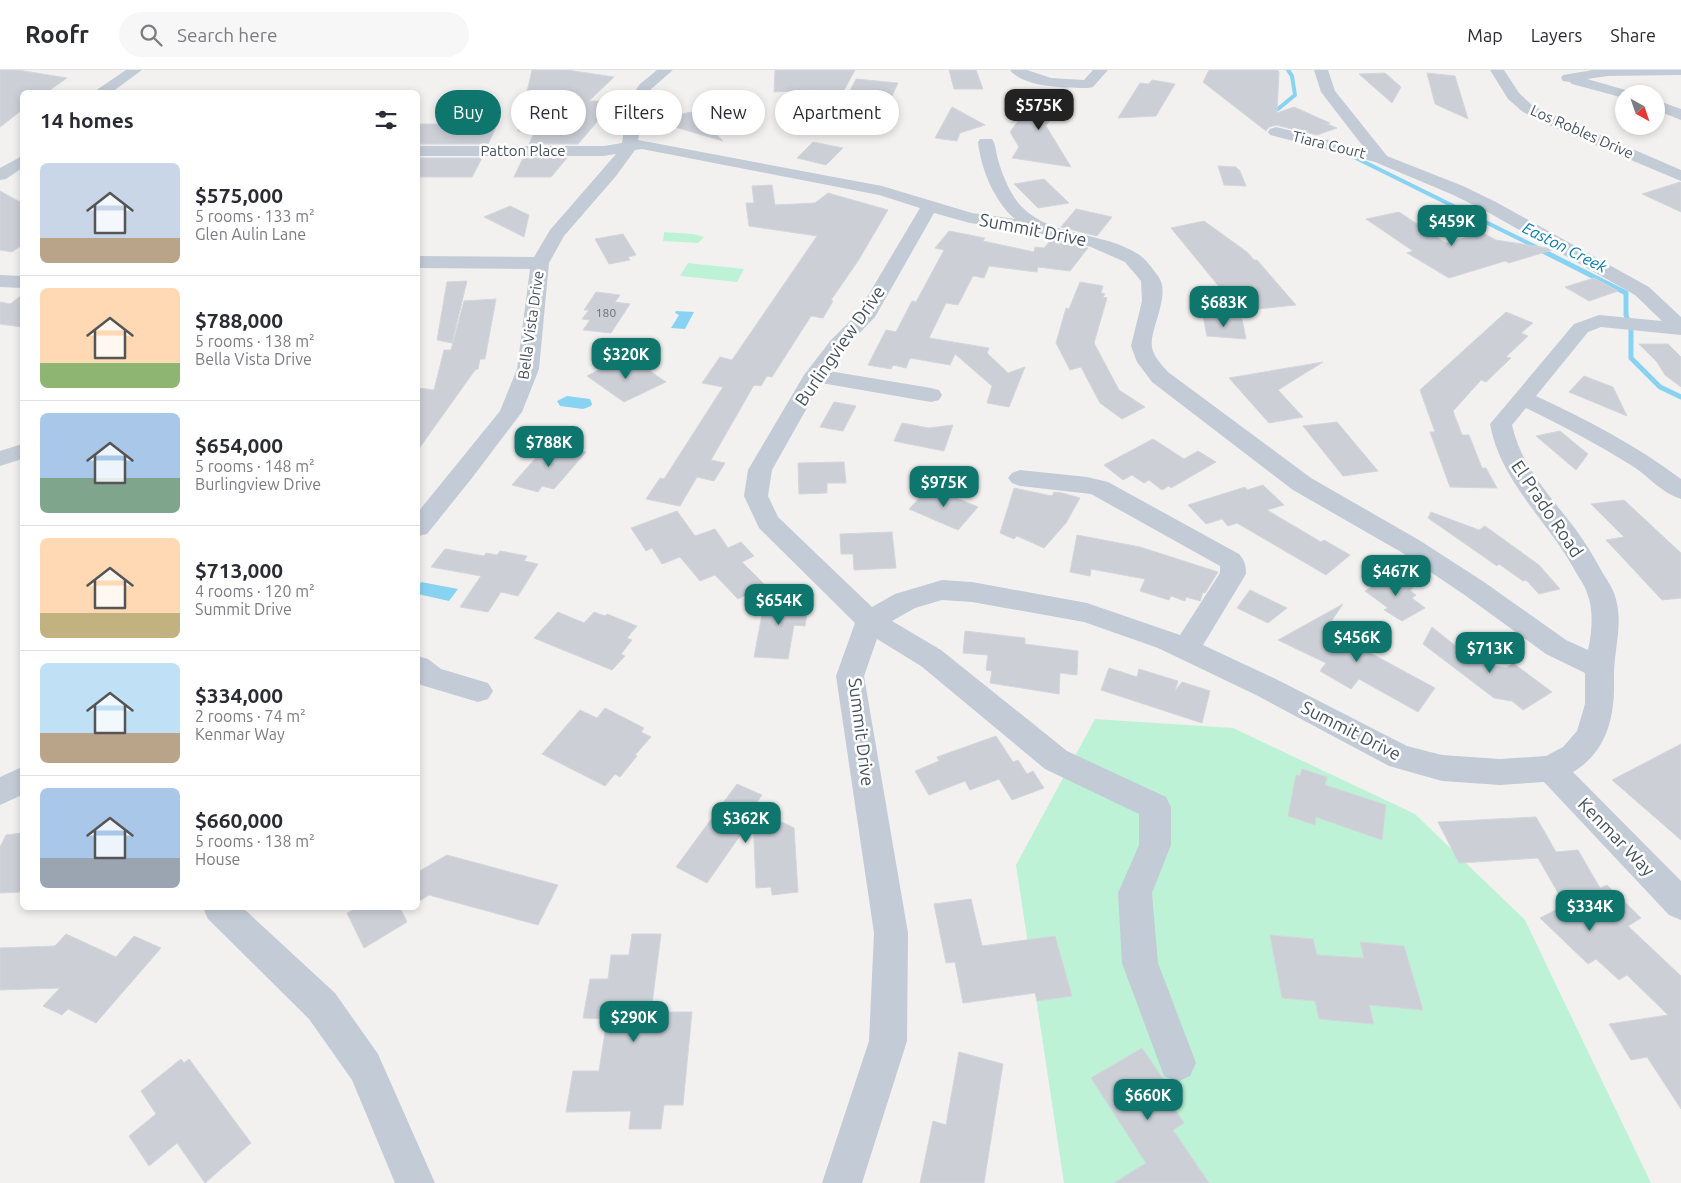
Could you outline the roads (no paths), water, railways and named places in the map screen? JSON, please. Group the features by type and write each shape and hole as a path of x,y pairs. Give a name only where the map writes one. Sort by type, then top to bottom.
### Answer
{"street":[{"path":"105,90 136,70"},
{"path":"629,147 633,124 631,107 644,87 666,70"},
{"path":"1017,70 1025,75 1053,83 1088,84 1102,70"},
{"path":"1321,70 1328,92 1381,159"},
{"name":"Los Robles Drive","path":"1497,70 1513,96 1528,109 1570,130 1681,176"},
{"path":"1554,70 1568,78 1615,91"},
{"path":"1568,78 1608,72 1681,72"},
{"path":"1665,108 1681,115"},
{"name":"Tiara Court","path":"1276,132 1381,159 1457,190 1490,206 1642,291 1681,329"},
{"path":"986,142 987,156 997,180 1013,208 1039,228"},
{"name":"Summit Drive","path":"629,147 642,144 663,147 882,191 929,207 970,218 1039,228 1097,243 1132,258 1151,280 1152,301 1141,346 1148,362 1160,377 1302,484 1410,546 1475,589 1556,647 1599,667 1600,704 1590,737 1574,756 1551,769 1500,772 1442,768 1400,757 1266,687 1168,640 1087,613 972,592 942,590 905,601 870,621 850,676 891,933 888,1041 842,1183"},
{"name":"Patton Place","path":"420,151 595,151 629,147"},
{"name":"Bella Vista Drive","path":"420,526 511,412 528,369 540,263 556,234 610,172 629,147"},
{"path":"0,175 20,162"},
{"name":"Burlingview Drive","path":"929,207 865,316 838,344 815,375 760,470 756,496 768,522 870,621 931,658 1056,760 1156,807 1155,845 1135,893 1140,963 1177,1063"},
{"path":"420,262 540,263"},
{"path":"0,282 20,282"},
{"name":"El Prado Road","path":"1599,667 1606,629 1601,592 1576,550 1526,483 1505,444 1501,424 1581,328 1600,321 1681,329"},
{"path":"815,375 931,394"},
{"path":"1522,398 1591,431 1644,463 1681,491"},
{"path":"0,459 20,452"},
{"path":"1020,478 1098,488 1230,560 1233,564 1233,574 1186,649"},
{"path":"420,669 430,677 478,691"},
{"name":"Kenmar Way","path":"1551,769 1681,904"},
{"path":"0,792 20,781"},
{"path":"222,910 322,1006 364,1067 415,1183"}],"water":[{"path":"676,311 694,312 685,329 671,328 679,315 675,313"},
{"path":"567,396 590,399 592,404 583,409 560,406 557,401"},
{"path":"421,582 458,589 449,601 420,594"}],"waterway":[{"name":"Easton Creek","path":"1278,109 1295,95 1292,76 1288,70"},
{"name":"Easton Creek","path":"1348,154 1542,250"},
{"name":"Easton Creek","path":"1539,249 1626,293 1626,315 1631,329 1631,358 1660,387 1681,397"}]}
